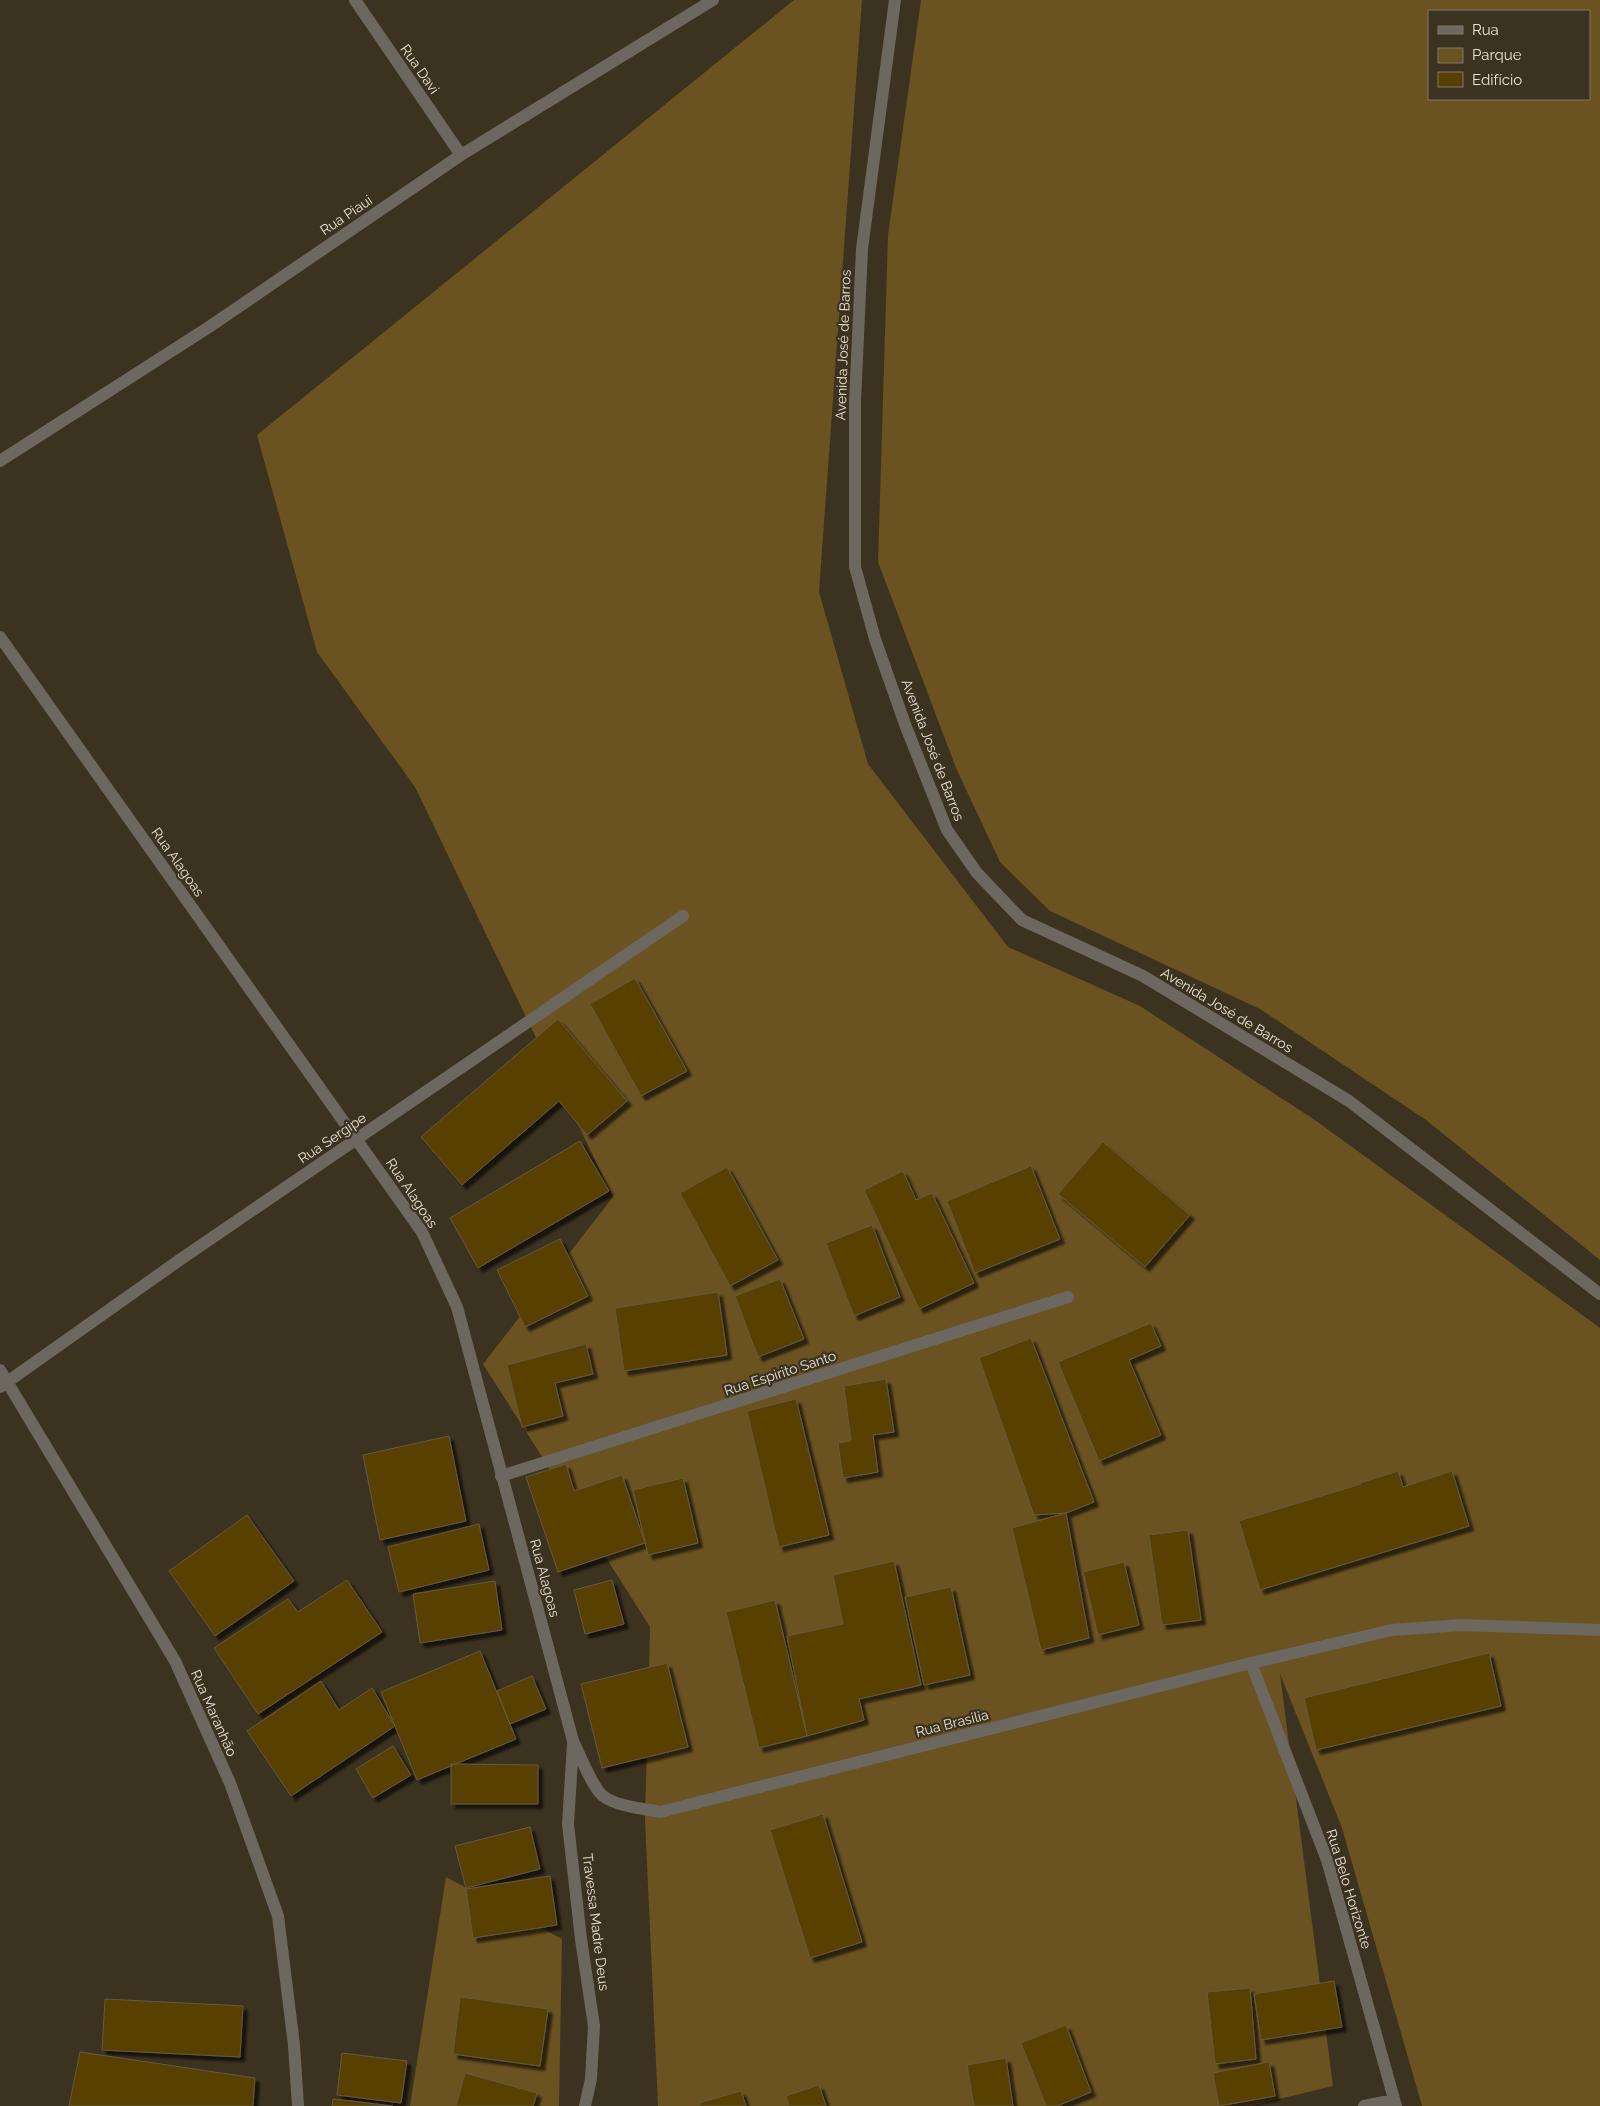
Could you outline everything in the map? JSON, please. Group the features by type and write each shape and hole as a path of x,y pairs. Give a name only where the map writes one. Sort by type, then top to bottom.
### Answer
{"street":[{"name":"Rua Davi","path":"355,0 461,155"},
{"name":"Rua Piaui","path":"0,461 209,327 461,155 712,0"},
{"name":"Avenida José de Barros","path":"895,0 862,249 855,402 855,567 875,639 906,727 947,830 976,873 1022,920 1143,976 1349,1101 1600,1294"},
{"name":"Rua Alagoas","path":"0,637 422,1232 457,1307 573,1741 590,1776 603,1796 622,1805 660,1812"},
{"name":"Rua Sergipe","path":"4,1384 683,916"},
{"name":"Rua Espirito Santo","path":"501,1476 1068,1298"},
{"name":"Rua Maranhão","path":"0,1370 4,1384 174,1661 230,1783 278,1916 294,2045 298,2106"},
{"name":"Rua Brasilia","path":"660,1812 1252,1663 1392,1630 1461,1625 1600,1630"},
{"name":"Rua Belo Horizonte","path":"1252,1663 1327,1860 1395,2103"},
{"name":"Travessa Madre Deus","path":"573,1741 568,1824 581,1939 594,2026 591,2079 585,2106"},
{"path":"1364,2106 1395,2103"}],"green space":[{"path":"794,0 862,0 819,592 868,764 1008,947 1140,1006 1315,1120 1600,1328 1600,2106 1422,2106 1342,1828 1280,1674 1333,2086 1250,2106 658,2106 645,1819 650,1627 483,1364 613,1197 415,787 317,652 257,435"},
{"path":"921,0 1600,0 1600,1260 1426,1120 1260,1009 1050,911 1000,862 956,768 878,562 888,235"},
{"path":"446,1877 562,1939 559,2106 410,2106"}],"building":[{"path":"635,978 687,1071 641,1096 590,1004"},
{"path":"558,1019 627,1101 587,1135 559,1101 462,1185 421,1137"},
{"path":"580,1141 609,1191 478,1268 450,1218"},
{"path":"1103,1142 1190,1215 1145,1267 1058,1194"},
{"path":"1031,1166 1060,1239 975,1273 947,1201"},
{"path":"727,1167 778,1260 730,1286 680,1193"},
{"path":"903,1171 916,1200 932,1193 974,1283 919,1309 864,1190"},
{"path":"872,1225 900,1297 854,1316 826,1243"},
{"path":"560,1239 588,1296 525,1327 497,1270"},
{"path":"780,1279 804,1339 758,1357 735,1296"},
{"path":"718,1292 727,1355 624,1371 615,1308"},
{"path":"1151,1323 1161,1346 1129,1360 1161,1435 1099,1461 1058,1362"},
{"path":"1031,1338 1094,1502 1066,1513 1034,1515 979,1358"},
{"path":"586,1344 593,1374 555,1383 563,1416 522,1427 507,1365"},
{"path":"886,1379 894,1432 873,1435 878,1472 843,1478 838,1443 851,1441 844,1386"},
{"path":"796,1399 829,1535 779,1547 747,1411"},
{"path":"449,1436 466,1521 380,1540 363,1455"},
{"path":"566,1464 574,1491 622,1475 645,1543 558,1572 526,1477"},
{"path":"1398,1471 1403,1487 1452,1471 1469,1526 1260,1590 1239,1521"},
{"path":"683,1478 698,1543 648,1555 633,1490"},
{"path":"1066,1513 1089,1638 1041,1650 1012,1528"},
{"path":"247,1515 294,1581 215,1636 169,1571"},
{"path":"479,1524 489,1570 399,1592 388,1547"},
{"path":"1188,1530 1201,1620 1162,1625 1149,1535"},
{"path":"894,1561 921,1685 859,1699 864,1720 807,1736 787,1636 843,1624 833,1575"},
{"path":"1124,1562 1139,1625 1098,1635 1083,1572"},
{"path":"347,1580 382,1632 258,1714 214,1648 288,1599 298,1612"},
{"path":"612,1580 624,1624 585,1634 574,1590"},
{"path":"495,1581 502,1630 420,1643 413,1594"},
{"path":"951,1587 970,1675 924,1685 905,1597"},
{"path":"775,1600 807,1736 759,1748 726,1612"},
{"path":"480,1651 516,1739 417,1780 381,1692"},
{"path":"1489,1653 1501,1706 1316,1750 1304,1698"},
{"path":"667,1663 688,1747 602,1768 581,1684"},
{"path":"532,1676 546,1709 510,1724 497,1691"},
{"path":"321,1681 339,1710 372,1688 395,1726 291,1796 247,1731"},
{"path":"393,1746 411,1775 373,1798 356,1769"},
{"path":"451,1764 538,1765 538,1804 451,1804"},
{"path":"823,1814 862,1942 810,1958 770,1830"},
{"path":"530,1827 540,1869 466,1888 455,1846"},
{"path":"550,1876 557,1925 473,1938 466,1889"},
{"path":"1334,1981 1342,2027 1261,2040 1254,1994"},
{"path":"1250,1988 1256,2059 1215,2064 1207,1992"},
{"path":"460,1997 548,2009 540,2066 453,2054"},
{"path":"105,1999 243,2006 240,2057 102,2050"},
{"path":"1066,2025 1091,2092 1057,2106 1046,2106 1021,2043"},
{"path":"80,2052 255,2078 253,2106 69,2106"},
{"path":"342,2053 407,2061 401,2103 337,2095"},
{"path":"1006,2058 1013,2106 974,2106 967,2065"},
{"path":"1269,2062 1275,2096 1219,2106 1213,2073"},
{"path":"465,2073 537,2093 533,2106 456,2106"},
{"path":"819,2085 826,2106 789,2106 786,2096"},
{"path":"741,2091 746,2106 700,2106 699,2103"},
{"path":"333,2099 393,2106 332,2106"}]}
